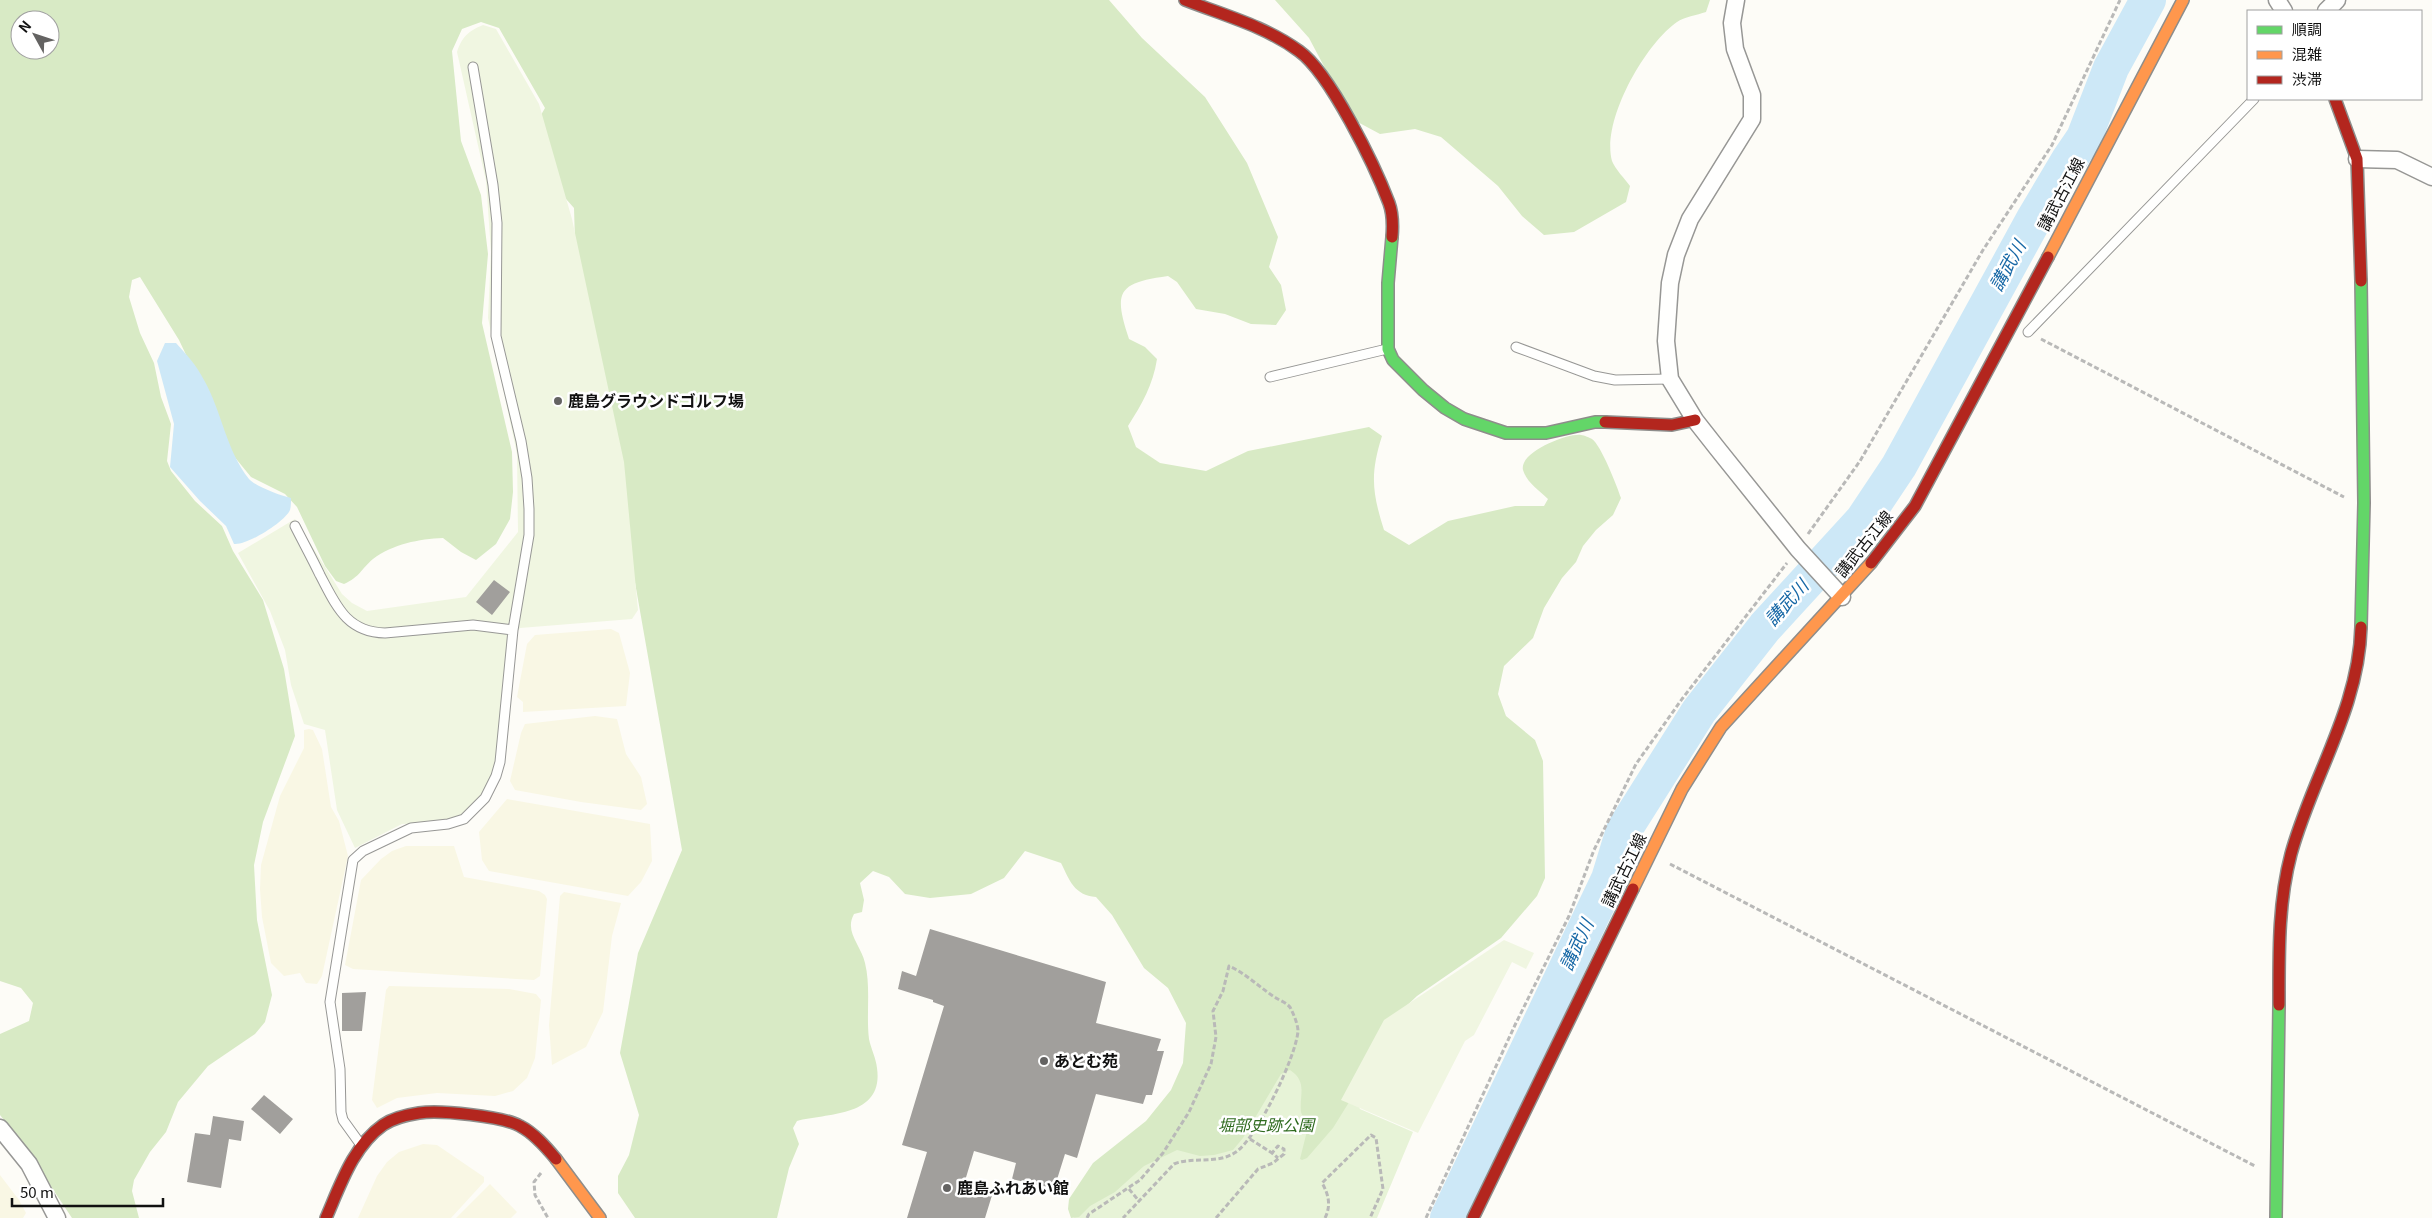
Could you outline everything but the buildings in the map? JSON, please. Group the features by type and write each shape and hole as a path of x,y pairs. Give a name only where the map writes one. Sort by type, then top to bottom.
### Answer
{"street":[{"path":"1185,0 1275,35 1300,52 1325,80 1354,126 1389,204 1394,224 1388,283 1388,349 1402,370 1445,408 1464,419 1506,433 1546,433 1595,422 1672,425 1695,420"},
{"path":"1736,0 1732,23 1735,49 1752,95 1752,119 1690,219 1676,254 1670,283 1666,341 1670,379 1695,420 1801,553 1842,597"},
{"name":"講武古江線","path":"1473,1218 1682,789 1721,727 1842,597 1877,557 1915,506 1946,453 2183,0"},
{"path":"2327,10 2337,0"},
{"path":"2276,1218 2280,915 2291,855 2305,812 2348,706 2358,667 2364,503 2360,198 2357,159 2334,100"},
{"path":"2357,159 2397,160 2432,177"},
{"path":"326,1218 361,1145 372,1134 401,1117 418,1113 502,1120 526,1128 558,1160 600,1218"},
{"path":"0,1128 29,1164 57,1218"}],"lane":[{"path":"361,1145 342,1120 340,1069 330,1002 353,860 362,851 412,828 448,824 464,819 485,798 496,776 500,762 513,630 529,535 527,478 521,441 496,336 497,224 493,185 474,67"},
{"path":"2028,332 2253,100"},
{"path":"1516,347 1594,376 1615,380 1670,379"},
{"path":"1270,377 1388,349"},
{"path":"295,526 337,608 357,626 372,633 474,625 513,630"}],"path":[{"path":"1426,1218 1515,1025 1569,916 1594,850 1636,764 1682,699 1801,553 1860,461 1982,250 2052,145 2120,0"},
{"path":"2028,332 2351,501 2364,503"},
{"path":"1649,854 2256,1167 2276,1174"},
{"path":"1087,1218 1089,1214 1140,1180 1163,1153 1189,1112 1211,1064 1216,1037 1213,1011 1223,991 1229,966 1242,972 1266,992 1290,1007 1298,1030 1287,1069 1250,1139 1236,1152 1225,1157 1207,1161 1184,1160 1174,1164 1123,1218"},
{"path":"1325,1218 1329,1201 1322,1183 1372,1135 1376,1138 1383,1189 1370,1218"},
{"path":"1250,1139 1278,1158"},
{"path":"1216,1218 1258,1169 1274,1163 1284,1154 1282,1148 1275,1146 1272,1153"},
{"path":"548,1218 534,1194 534,1182 540,1174 558,1160"},
{"path":"1129,1188 1139,1202"}],"shaded area":[{"path":"611,629 619,633 630,673 626,706 523,712 523,702 517,697 527,644 535,635"},
{"path":"595,716 617,719 626,754 641,777 647,804 641,810 581,802 515,790 510,781 521,733 525,724"},
{"path":"304,730 313,730 322,749 331,807 339,821 348,856 322,976 317,984 306,983 300,973 284,976 271,963 262,917 260,889 261,865 280,796 304,748"},
{"path":"507,799 650,824 652,861 641,882 628,896 489,871 482,860 479,832"},
{"path":"406,846 454,846 464,877 539,891 545,895 547,899 540,976 534,980 353,969 345,965 361,880 381,859 392,851"},
{"path":"564,892 621,903 612,936 603,1012 586,1047 552,1065 549,1025 560,896"},
{"path":"389,986 509,989 536,994 541,1000 535,1058 527,1078 513,1091 495,1096 437,1093 397,1098 377,1108 372,1100 386,990"},
{"path":"423,1144 437,1145 484,1177 484,1182 451,1218 358,1218 377,1176 387,1162 399,1152"},
{"path":"0,1175 19,1200 26,1213 23,1218 0,1218"},
{"path":"490,1184 517,1212 511,1218 456,1218"}],"green space":[{"path":"0,0 1109,0 1142,38 1205,97 1247,163 1278,237 1269,267 1281,285 1286,310 1276,325 1251,324 1225,314 1196,309 1177,282 1168,276 1129,286 1121,300 1121,310 1129,339 1145,347 1157,359 1153,377 1146,394 1128,426 1136,447 1160,463 1206,471 1248,451 1369,427 1382,436 1374,472 1374,483 1377,505 1384,530 1409,545 1448,521 1515,506 1544,506 1548,499 1527,479 1523,470 1524,463 1536,450 1556,440 1575,435 1582,435 1596,443 1621,498 1613,515 1596,530 1583,546 1576,562 1562,578 1544,608 1533,638 1504,666 1498,694 1506,716 1535,740 1543,761 1545,878 1537,896 1501,938 1417,996 1380,1031 1356,1091 1333,1128 1307,1158 1300,1159 1308,1127 1301,1112 1302,1089 1299,1079 1290,1070 1281,1074 1243,1138 1233,1150 1214,1155 1200,1156 1177,1150 1144,1166 1115,1192 1090,1206 1079,1217 1071,1218 1068,1209 1069,1199 1093,1163 1146,1121 1171,1090 1183,1063 1186,1023 1168,988 1144,968 1112,915 1096,897 1089,896 1078,890 1070,881 1061,863 1025,851 1004,878 971,894 930,898 905,894 889,877 873,871 860,883 864,900 862,912 854,914 851,927 863,956 867,972 869,1039 877,1068 877,1084 872,1096 852,1110 797,1121 793,1128 799,1144 789,1168 777,1218 635,1218 618,1193 618,1176 629,1155 639,1115 620,1053 638,953 682,850 575,241 574,208 558,190 534,127 545,108 499,28 481,22 462,29 452,51 461,141 481,195 488,254 482,323 512,452 513,492 510,519 496,544 476,560 461,552 443,538 425,540 406,543 381,554 373,559 357,576 344,584 336,581 325,566 297,507 285,494 251,477 219,438 198,380 179,340 140,277 132,280 129,297 140,333 154,363 161,397 171,424 167,461 171,471 195,501 222,526 233,551 263,600 284,669 295,736 263,822 254,865 257,920 272,995 265,1022 255,1034 208,1066 178,1102 166,1132 150,1152 134,1180 132,1191 139,1218 72,1218 22,1143 0,1115 0,1034 29,1021 33,1003 21,988 0,981"},
{"path":"1275,0 1710,0 1706,12 1677,22 1652,47 1639,65 1619,105 1610,144 1613,164 1630,186 1626,202 1574,232 1544,235 1522,216 1498,186 1441,137 1415,129 1380,134 1352,119 1309,38"},
{"name":"鹿島グラウンドゴルフ場","path":"483,25 496,29 539,104 572,219 624,462 638,610 632,619 520,628 509,641 497,762 491,782 477,803 463,817 445,822 402,824 355,848 337,810 325,730 304,724 291,685 285,650 270,611 238,553 295,519 342,594 352,603 367,611 466,597 518,532 517,454 488,318 491,252 486,181 457,52 466,35"},
{"path":"1504,940 1534,953 1526,969 1512,962 1474,1035 1465,1041 1418,1133 1341,1100 1384,1020"},
{"name":"堀部史跡公園","path":"1337,1062 1360,1109 1413,1132 1377,1218 1074,1218 1078,1203 1190,1074"}],"water":[{"path":"165,343 176,343 192,361 201,375 210,392 235,456 249,479 268,490 291,498 290,509 281,521 256,537 240,544 234,544 226,526 200,501 170,467 174,424 157,361"}],"waterway":[{"name":"講武川","path":"1448,1218 1609,879 1624,830 1699,711 1765,627 1863,520 1899,466 2034,219 2084,138 2111,68 2148,0"}],"traffic: fast":[{"path":"1392,237 1388,283 1388,349 1393,360 1423,390 1445,408 1464,419 1506,433 1546,433 1595,422 1605,422"},
{"path":"2361,281 2364,503 2361,627"},
{"path":"2276,1218 2279,1005"}],"traffic: slow":[{"path":"2048,257 2183,0"},
{"path":"1633,889 1682,789 1721,727 1871,563"},
{"path":"556,1159 600,1218"}],"traffic: jam":[{"path":"1185,0 1258,28 1286,42 1311,62 1337,99 1363,144 1390,207 1392,237"},
{"path":"2335,100 2357,159 2361,281"},
{"path":"1871,563 1915,506 2048,257"},
{"path":"1605,422 1672,425 1695,420"},
{"path":"2279,1005 2281,910 2287,872 2300,826 2344,715 2358,657 2361,627"},
{"path":"1473,1218 1633,889"},
{"path":"326,1218 348,1167 363,1144 383,1125 391,1120 405,1116 429,1112 455,1113 511,1122 530,1132 556,1159"}],"place":[{"name":"鹿島グラウンドゴルフ場","path":"558,401"},
{"name":"あとむ苑","path":"1044,1061"},
{"name":"鹿島ふれあい館","path":"947,1188"}]}
